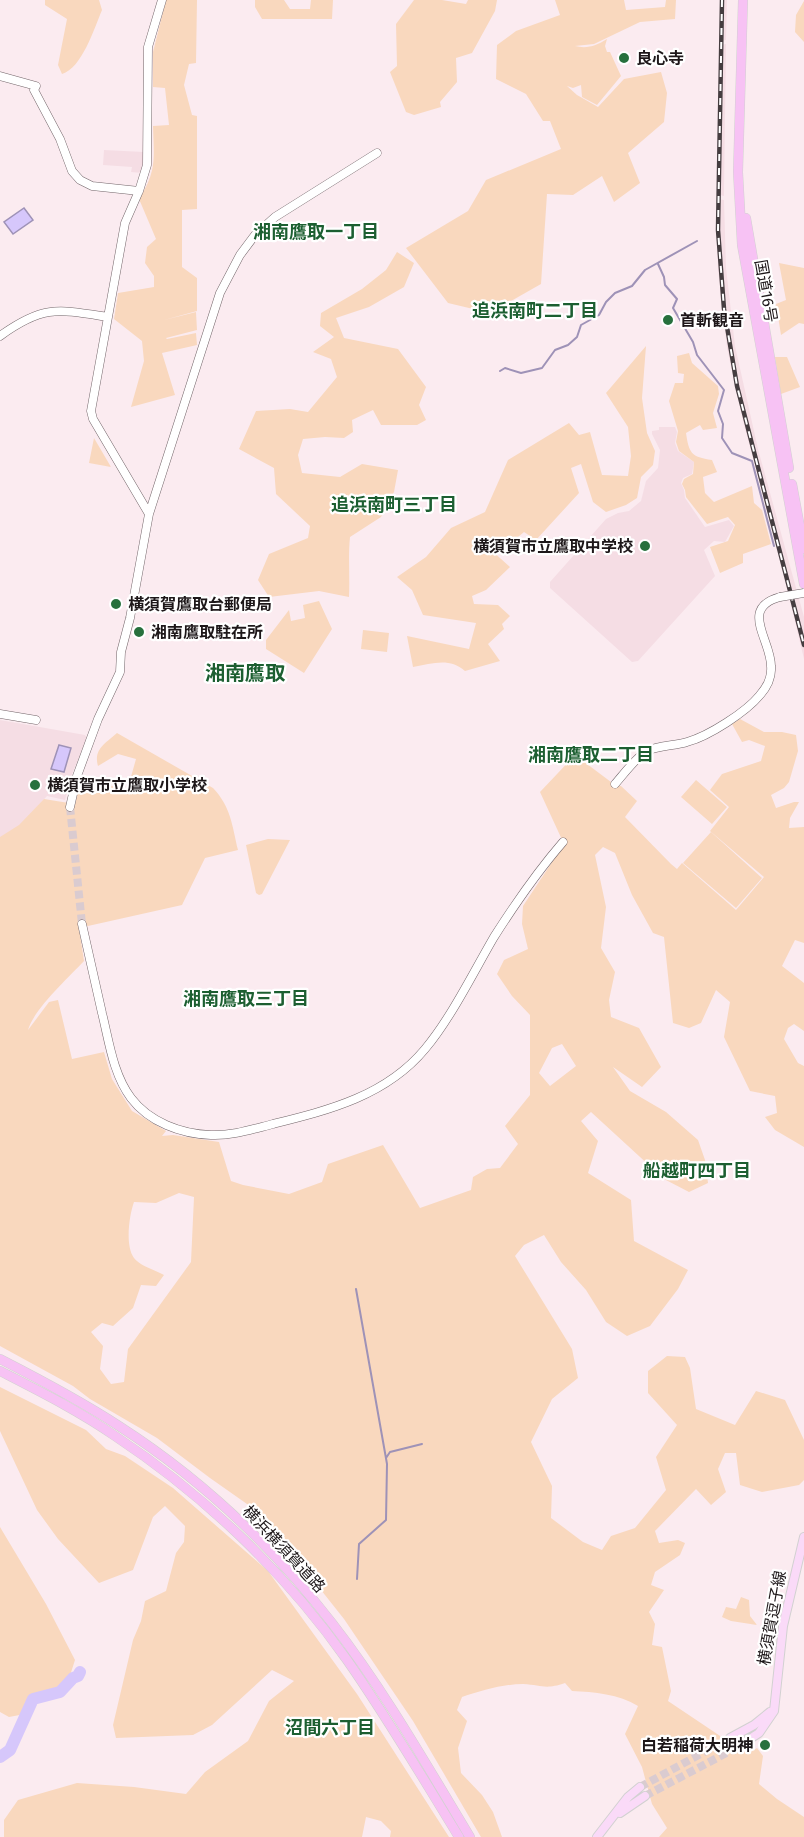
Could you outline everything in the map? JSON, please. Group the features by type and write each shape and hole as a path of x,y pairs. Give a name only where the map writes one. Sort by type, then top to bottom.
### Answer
{"highway":[{"name":"国道16号","path":"743,0 738,172 742,245 804,584"},
{"name":"国道16号","path":"749,0 743,172 746,221 804,549"},
{"name":"横浜横須賀道路","path":"2,1360 83,1403 144,1443 208,1494 266,1548 330,1621 358,1659 392,1708 470,1837"},
{"name":"横浜横須賀道路","path":"0,1371 114,1435 181,1485 257,1553 290,1588 346,1659 459,1837"}],"main road":[{"name":"横須賀逗子線","path":"734,1749 759,1733 771,1718 775,1704 783,1626 804,1537"},
{"path":"730,1738 763,1719 775,1704"},
{"path":"597,1837 628,1797 640,1787"},
{"path":"604,1827 620,1812 645,1796"}],"street":[{"path":"149,514 93,419 91,411 124,223 139,191 147,165 148,47 162,0"},
{"path":"0,76 36,86 34,90 60,139 72,171 80,180 92,186 139,191"},
{"path":"70,807 80,767 98,719 120,672 121,652 130,618 149,514 220,293 240,255 255,235 275,217 377,153"},
{"path":"0,336 21,321 50,311 58,310 108,317"},
{"path":"615,784 647,751 698,738 752,705 768,685 771,674 770,657 759,622 760,611 769,600 804,593"},
{"path":"0,714 36,720"},
{"path":"82,924 110,1048 119,1077 133,1100 155,1120 171,1127 192,1133 212,1135 235,1133 344,1105 387,1084 400,1073 425,1049 520,897 563,842"}],"shaded area":[{"path":"45,0 99,0 102,10 91,37 76,64 62,74 58,65 67,19 45,5"},
{"path":"166,0 197,0 196,63 189,64 184,85 192,115 197,116 197,209 182,210 182,267 197,278 197,311 164,320 196,312 197,330 166,338 196,333 197,345 162,353 175,395 131,407 144,361 142,341 114,319 118,293 154,287 154,276 145,263 147,247 156,239 139,199 152,172 153,126 169,125 165,88 153,87 153,52"},
{"path":"255,0 284,0 290,9 310,9 311,0 333,0 332,19 262,19 255,7"},
{"path":"414,0 442,0 466,4 468,0 497,0 495,11 472,53 456,58 457,82 440,102 441,107 414,115 406,112 390,72 397,66 396,24"},
{"path":"555,0 624,0 626,10 665,7 666,0 676,0 675,19 640,22 594,44 575,46 591,46 607,39 605,46 607,52 610,52 621,76 597,105 582,97 581,85 573,88 567,86 577,95 598,107 624,79 661,72 667,93 664,122 628,153 640,183 614,202 602,176 573,195 547,194 541,284 490,313 448,303 406,248 468,211 486,180 561,149 550,121 543,121 526,94 496,79 497,45 516,31 560,15"},
{"path":"720,0 727,0 726,40 720,41"},
{"path":"804,1 804,42 795,32 796,15"},
{"path":"726,44 724,196 717,194 720,45"},
{"path":"104,150 144,152 142,173 131,172 132,167 103,165"},
{"path":"717,199 724,200 726,268 735,346 758,449 804,617 804,659 778,550 744,425 727,348 718,269"},
{"path":"24,208 33,220 13,234 4,222"},
{"path":"397,252 414,263 404,287 369,307 336,318 344,338 398,349 426,387 419,405 426,420 417,425 381,425 373,410 352,420 353,432 344,438 303,439 298,455 302,473 340,477 362,464 398,470 394,492 381,517 350,537 349,597 319,591 269,597 258,580 269,554 308,538 310,526 276,494 274,468 239,449 256,411 290,409 308,412 337,377 331,359 313,352 334,337 320,326 321,313 362,289 386,270"},
{"path":"779,263 804,268 804,324 799,323 781,335 776,304 786,300"},
{"path":"646,346 642,398 647,433 655,451 653,465 641,477 637,498 626,505 606,512 593,502 581,464 571,468 579,493 536,540 524,532 511,543 502,537 491,550 510,567 486,590 472,596 474,604 498,605 510,616 502,624 504,629 488,644 500,661 465,671 447,663 413,667 407,636 469,649 476,623 423,615 412,590 397,577 426,557 451,528 485,512 508,460 569,423 579,435 590,432 602,475 628,476 631,456 628,427 606,393"},
{"path":"689,353 692,363 718,386 719,394 713,413 717,428 703,430 700,425 686,433 692,453 712,460 717,472 703,477 705,493 714,502 752,486 754,503 762,510 771,544 743,554 743,563 720,573 710,547 728,541 735,525 728,517 707,524 686,497 682,484 684,479 693,474 694,462 679,451 676,442 678,431 669,401 675,383 683,383 684,374 678,373 677,356"},
{"path":"775,357 787,357 800,387 781,394"},
{"name":"横須賀市立鷹取中学校","path":"659,427 675,427 677,432 675,443 678,451 694,462 692,474 683,478 681,483 685,498 705,527 729,520 734,526 725,542 714,541 704,550 715,576 638,661 632,662 550,588 550,582 606,519 629,511 641,501 646,481 658,468 660,450 652,431 659,430"},
{"path":"94,438 111,467 89,463"},
{"path":"319,601 332,629 304,673 266,649 266,640 289,610 291,621 305,618 303,605"},
{"path":"363,630 389,633 387,652 361,649"},
{"path":"740,719 764,732 796,735 798,751 789,782 784,788 771,795 776,808 799,802 790,818 789,828 804,827 804,943 795,940 782,966 804,983 804,1031 794,1024 788,1028 784,1039 798,1063 804,1066 804,1147 775,1130 765,1117 777,1113 775,1096 750,1091 724,1037 730,1002 716,990 701,1023 689,1028 673,1023 664,937 653,933 632,895 615,853 603,847 595,855 606,907 601,948 615,972 609,1000 611,1017 639,1028 661,1067 642,1087 613,1067 630,1091 666,1112 698,1140 705,1160 708,1183 689,1192 664,1179 591,1112 581,1121 598,1141 588,1173 631,1200 634,1241 688,1270 678,1289 650,1326 627,1336 606,1322 586,1290 561,1262 544,1235 524,1245 515,1256 572,1349 578,1378 552,1399 531,1442 552,1486 551,1518 583,1542 602,1550 611,1536 635,1528 666,1490 656,1457 677,1425 648,1393 648,1371 667,1356 685,1357 690,1368 696,1409 735,1425 756,1391 785,1400 804,1440 804,1480 799,1485 762,1492 740,1485 736,1453 725,1453 718,1469 726,1492 711,1505 696,1489 655,1531 659,1543 678,1540 685,1543 680,1555 655,1572 651,1585 664,1590 649,1612 655,1624 652,1645 662,1647 671,1691 668,1701 747,1754 757,1748 763,1756 759,1784 804,1817 804,1837 659,1837 667,1828 652,1804 642,1767 625,1734 638,1706 615,1696 572,1691 565,1683 548,1687 508,1685 462,1697 457,1710 467,1721 458,1748 461,1773 482,1795 493,1812 502,1837 481,1837 413,1721 344,1619 298,1561 283,1536 247,1504 157,1438 90,1399 73,1386 0,1346 0,837 19,825 44,799 75,804 80,783 84,777 127,791 136,759 118,754 98,766 97,755 101,747 117,733 213,788 227,809 238,850 205,858 182,905 79,928 84,961 44,1003 28,1030 49,1002 58,1000 72,1059 104,1052 112,1079 132,1111 166,1131 162,1136 173,1135 219,1142 231,1181 289,1194 322,1182 328,1164 383,1145 420,1208 471,1190 473,1177 487,1169 500,1168 518,1144 505,1126 530,1095 530,1015 512,996 497,974 504,960 528,949 522,924 523,906 564,844 540,792 575,755 615,785 621,786 637,801 625,817 671,864 677,869 682,863 736,910 764,877 710,831 729,807 710,790 722,774 761,761 765,746 749,740 742,742 732,724","holes":["562,1044 576,1066 550,1086 539,1073 552,1048","179,1193 194,1197 191,1262 128,1349 124,1382 111,1384 100,1369 103,1346 91,1332 102,1323 113,1326 133,1308 141,1285 156,1286 164,1275 140,1263 131,1253 129,1231 134,1202 156,1203"]},
{"name":"横須賀市立鷹取小学校","path":"0,720 85,735 87,738 72,774 65,800 47,796 18,828 0,840"},
{"path":"59,745 71,748 64,772 51,769"},
{"path":"696,780 727,807 712,824 681,797"},
{"path":"711,832 762,878 736,908 683,863"},
{"path":"268,839 290,840 262,894 259,895 256,893 246,845"},
{"path":"0,1387 86,1430 106,1449 125,1456 173,1488 268,1571 357,1694 449,1837 390,1837 391,1831 381,1821 366,1817 362,1837 4,1837 4,1820 18,1800 77,1783 186,1794 205,1772 248,1741 269,1701 294,1681 272,1670 212,1725 193,1735 116,1738 113,1725 133,1640 141,1621 145,1601 166,1591 176,1553 184,1542 185,1526 165,1506 153,1517 133,1570 99,1583 58,1539 37,1510 0,1431"},
{"path":"0,1527 46,1604 75,1660 66,1688 37,1699 25,1714 9,1717 0,1712"},
{"path":"741,1597 749,1600 750,1616 757,1625 731,1621 722,1617 726,1607 736,1609"}],"waterway":[{"path":"500,371 505,368 521,373 542,368 555,350 568,345 577,337 581,325 599,315 606,302 615,293 632,286 645,270 697,241"},
{"path":"658,264 665,285 677,299 673,308 693,342 697,355 724,390 718,411 723,424 722,438 732,453 752,461 774,546"},
{"path":"356,1289 387,1464 386,1520 359,1544 357,1579"},
{"path":"386,1458 390,1452 422,1444"},
{"path":"0,1757 10,1750 33,1699 60,1692 80,1672"}],"tunnel":[{"path":"70,807 82,924"},
{"path":"640,1787 730,1738"},
{"path":"645,1796 734,1749"}],"railway":[{"path":"722,0 718,230 724,309 737,386 804,645"}],"place":[{"name":"良心寺","path":"624,58"},
{"name":"首斬観音","path":"668,320"},
{"name":"横須賀市立鷹取中学校","path":"645,546"},
{"name":"横須賀鷹取台郵便局","path":"116,604"},
{"name":"湘南鷹取駐在所","path":"139,632"},
{"name":"横須賀市立鷹取小学校","path":"35,785"},
{"name":"白若稲荷大明神","path":"765,1745"}],"district":[{"name":"湘南鷹取一丁目","path":"316,232"},
{"name":"追浜南町二丁目","path":"535,311"},
{"name":"追浜南町三丁目","path":"394,505"},
{"name":"湘南鷹取","path":"245,673"},
{"name":"湘南鷹取二丁目","path":"591,755"},
{"name":"湘南鷹取三丁目","path":"246,999"},
{"name":"船越町四丁目","path":"697,1171"},
{"name":"沼間六丁目","path":"330,1728"}]}
